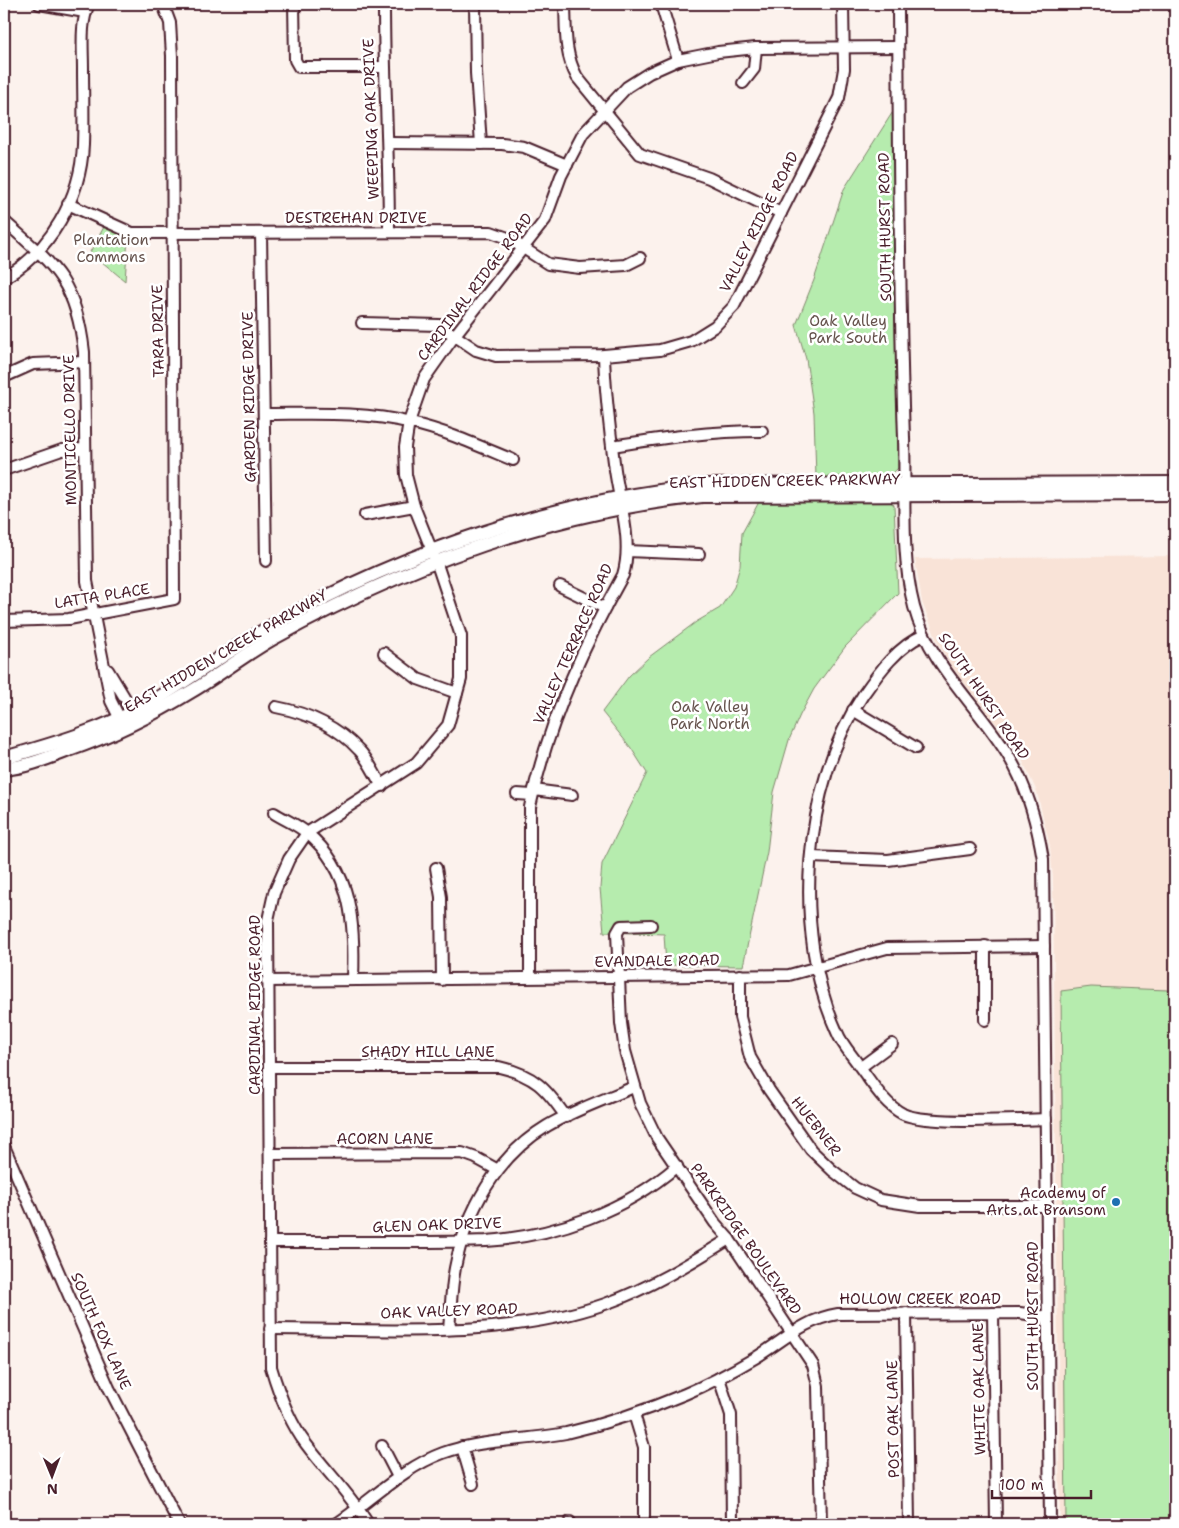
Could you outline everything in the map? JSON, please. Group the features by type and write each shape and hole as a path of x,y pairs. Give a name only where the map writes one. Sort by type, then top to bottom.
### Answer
{"main road":[{"name":"EAST HIDDEN CREEK PARKWAY","path":"906,488 1175,483"},
{"name":"EAST HIDDEN CREEK PARKWAY","path":"4,769 19,767 64,752 136,716 277,623 368,576 434,556 516,523 620,504 668,489 708,485 1175,494"},
{"name":"EAST HIDDEN CREEK PARKWAY","path":"4,758 48,746 101,727 122,723"}],"street":[{"path":"4,278 38,250 54,232 68,204 77,179 83,146 87,8 39,4"},
{"name":"TARA DRIVE","path":"163,4 170,23 172,56 174,599"},
{"path":"294,4 295,60 299,67 384,67"},
{"name":"WEEPING OAK DRIVE","path":"384,4 384,67 389,143 389,232"},
{"path":"475,4 476,73 481,144"},
{"path":"565,4 566,38 570,64 604,111 640,154 709,178 781,213"},
{"path":"661,4 678,60"},
{"name":"VALLEY RIDGE ROAD","path":"362,324 438,325 476,350 496,356 604,356 660,350 691,341 715,326 734,306 839,98 844,69 843,4"},
{"name":"SOUTH HURST ROAD","path":"898,4 902,368 907,576 924,635 952,682 1009,757 1031,806 1043,858 1050,1524"},
{"path":"742,83 754,69 756,48"},
{"name":"CARDINAL RIDGE ROAD","path":"368,1524 359,1509 305,1443 280,1396 272,1367 270,1329 268,920 274,893 289,859 307,833 416,763 448,725 461,679 461,636 434,556 414,506 406,475 405,447 409,422 424,380 454,335 545,220 567,164 583,134 627,87 649,72 678,60 718,52 756,48 898,48"},
{"path":"389,143 481,144 524,147 567,164"},
{"name":"DESTREHAN DRIVE","path":"68,204 132,233 491,232 508,238 548,264 580,268 626,265 640,258"},
{"name":"MONTICELLO DRIVE","path":"4,221 58,270 72,298 81,325 84,362 87,582 92,615 105,665 111,701 122,723"},
{"name":"GARDEN RIDGE DRIVE","path":"261,234 266,561"},
{"name":"VALLEY TERRACE ROAD","path":"530,978 530,807 533,792 542,754 562,699 605,608 623,575 628,551 612,446 604,356"},
{"path":"4,377 33,364 84,362"},
{"path":"265,414 339,414 409,422 443,432 512,460"},
{"path":"612,446 674,436 734,431 762,431"},
{"path":"4,470 62,450 85,449"},
{"path":"365,515 414,506"},
{"path":"628,551 699,554"},
{"path":"560,586 605,608"},
{"name":"LATTA PLACE","path":"4,621 69,619 174,599"},
{"path":"924,635 905,645 874,680 853,710 835,744 822,784 812,857 810,918 816,968 826,1006 837,1034 886,1101 904,1114 927,1119 1046,1119"},
{"path":"384,653 418,679 457,693"},
{"name":"MONTICELLO DRIVE","path":"105,665 136,716"},
{"path":"276,707 308,715 336,731 359,750 382,786"},
{"path":"853,710 916,748"},
{"path":"517,794 533,792 572,795"},
{"path":"274,813 307,833 330,860 347,896 354,932 353,980"},
{"path":"812,857 888,860 970,848"},
{"path":"436,868 441,898 442,980"},
{"name":"PARKRIDGE BOULEVARD","path":"651,925 621,926 616,932 620,1023 634,1087 657,1138 793,1332 813,1365 818,1386 821,1524"},
{"path":"985,946 985,1020"},
{"name":"EVANDALE ROAD","path":"267,981 789,974 887,948 1044,946"},
{"name":"HUEBNER","path":"740,975 740,1017 750,1056 769,1090 812,1150 832,1170 856,1188 881,1200 920,1206 1047,1206"},
{"path":"860,1067 892,1044"},
{"name":"SHADY HILL LANE","path":"269,1067 499,1067 520,1072 537,1081 552,1097 566,1117"},
{"path":"449,1329 455,1269 462,1241 474,1208 496,1169 530,1138 566,1117 634,1087"},
{"name":"SOUTH FOX LANE","path":"4,1146 109,1388 179,1524"},
{"name":"ACORN LANE","path":"270,1154 462,1153 496,1169"},
{"name":"GLEN OAK DRIVE","path":"270,1242 488,1241 568,1226 622,1204 654,1186 677,1166"},
{"name":"OAK VALLEY ROAD","path":"270,1329 449,1329 513,1326 563,1316 604,1304 678,1272 729,1239"},
{"name":"HOLLOW CREEK ROAD","path":"336,1524 359,1509 398,1477 441,1454 462,1447 567,1433 634,1414 720,1378 812,1320 831,1315 906,1313 1020,1313 1047,1317"},
{"name":"POST OAK LANE","path":"906,1313 909,1524"},
{"name":"WHITE OAK LANE","path":"993,1314 996,1524"},
{"path":"720,1378 731,1415 732,1524"},
{"path":"634,1414 644,1447 644,1524"},
{"path":"382,1446 398,1477"},
{"path":"462,1447 473,1484"}],"shaded area":[{"name":"Academy of Arts at Bransom","path":"1175,556 1175,1524 1060,1524 1053,879 1050,846 1037,792 1019,753 951,666 938,643 922,602 915,559"}],"green space":[{"name":"Oak Valley Park South","path":"894,110 898,468 889,477 816,478 814,413 806,359 796,325 814,280 844,189"},
{"name":"Plantation Commons","path":"104,227 128,237 125,281 90,252"},
{"name":"Oak Valley Park North","path":"888,500 894,505 898,593 845,647 814,689 789,740 774,792 767,852 743,966 666,965 664,934 604,932 600,888 602,864 647,773 631,748 602,712 629,676 649,657 696,622 720,608 734,587 740,566 742,533 759,502"},
{"path":"1091,987 1168,990 1175,1004 1175,1524 1066,1524 1061,991"}],"place":[{"name":"Academy of Arts at Bransom","path":"1116,1202"}]}
